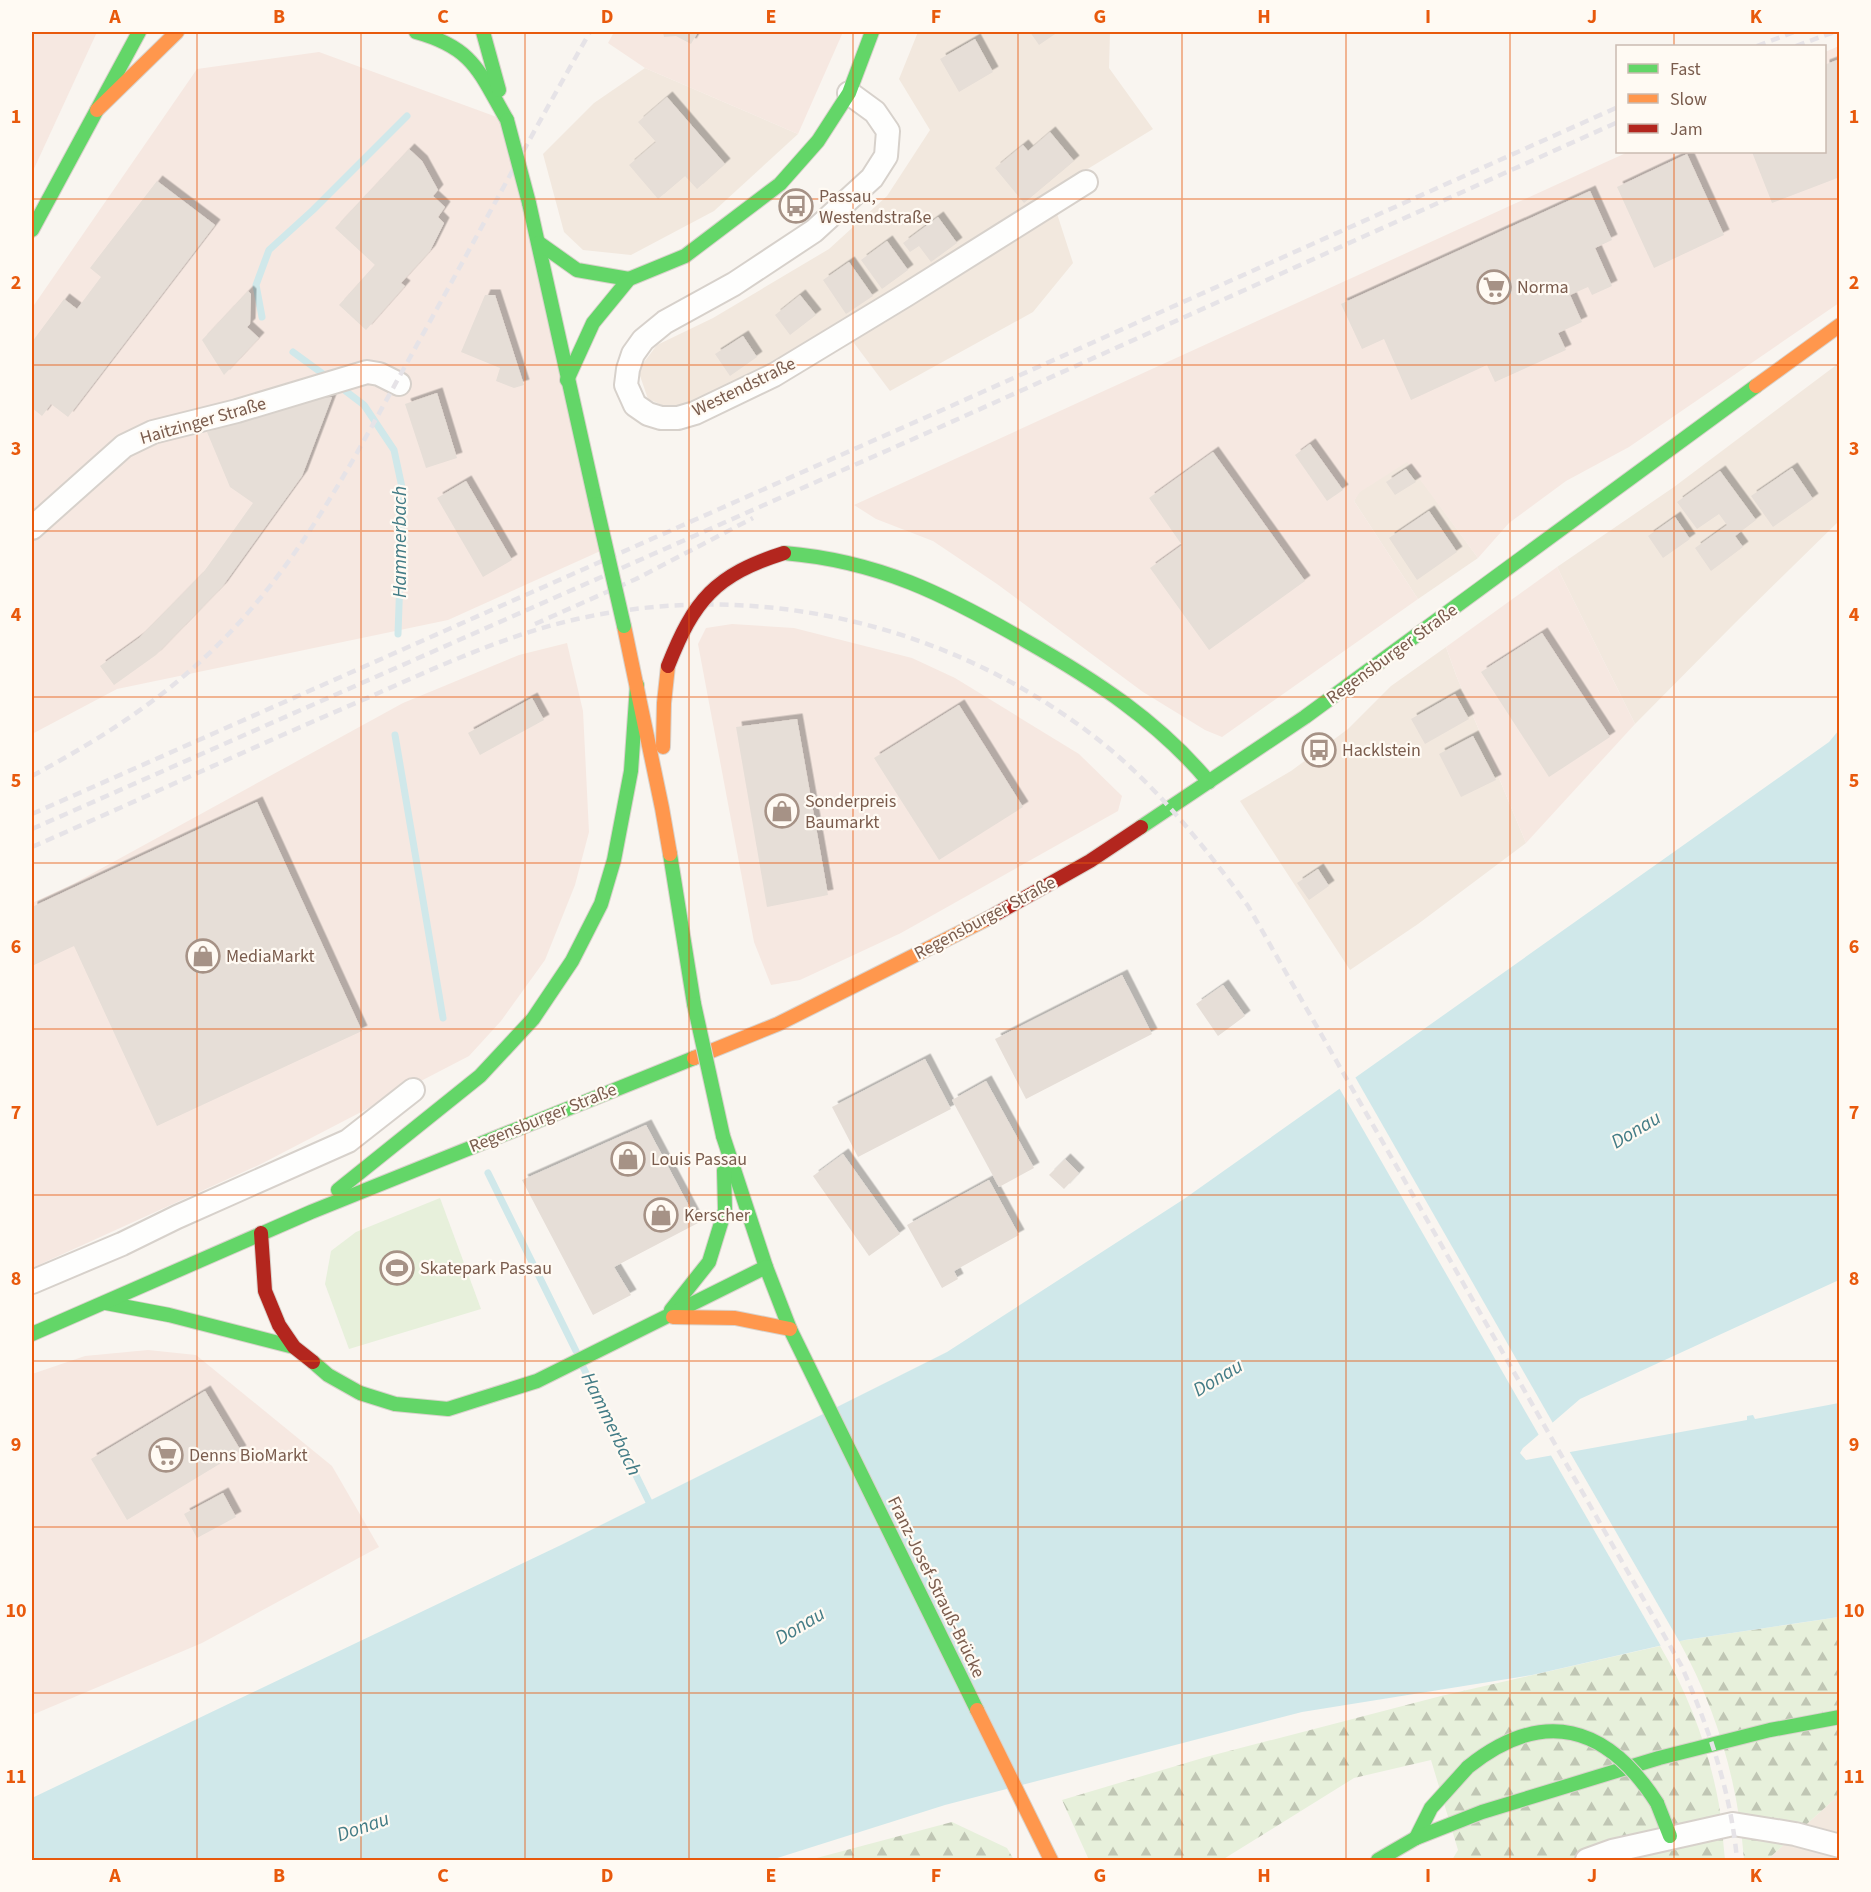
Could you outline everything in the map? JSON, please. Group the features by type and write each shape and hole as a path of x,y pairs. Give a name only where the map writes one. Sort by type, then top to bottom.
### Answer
{"main road":[{"path":"32,230 139,32"},
{"path":"97,110 177,32"},
{"path":"416,32 435,37 461,50 476,68 507,120"},
{"path":"483,32 539,243 567,380 637,686 662,808 694,1004 723,1136 725,1210 709,1262 666,1317"},
{"path":"567,380 593,323 629,279 685,256 780,184 818,141 849,93 872,32"},
{"path":"539,243 577,270 629,279"},
{"name":"Regensburger Straße","path":"32,1334 311,1212 778,1024 964,932 1090,861 1319,707 1839,325"},
{"path":"662,808 664,703 668,666 680,634 711,590 735,571 784,553 834,557 875,568 926,587 997,624 1097,682 1160,730 1194,763 1209,782"},
{"path":"311,1212 480,1076 533,1019 572,961 600,904 614,860 631,771 637,686"},
{"name":"Franz-Josef-Strauß-Brücke","path":"723,1136 766,1267 790,1329 1051,1860"},
{"path":"261,1233 265,1291 279,1325 294,1347 328,1375 360,1393 395,1404 448,1409 537,1382 766,1267"},
{"path":"105,1303 169,1315 294,1347"},
{"path":"666,1317 735,1318 790,1329"},
{"path":"1378,1860 1416,1838 1482,1812 1659,1758 1770,1730 1839,1716"},
{"path":"1416,1838 1431,1808 1468,1767 1486,1751 1523,1734 1555,1730 1580,1734 1600,1743 1638,1775 1657,1803 1670,1836"}],"street":[{"name":"Westendstraße","path":"849,93 875,112 888,131 886,156 872,178 814,231 734,284 665,322 643,340 633,354 628,369 627,385 635,405 648,414 661,418 678,418 694,414 774,375 1086,182"},
{"name":"Haitzinger Straße","path":"32,528 124,446 153,432 237,411 367,372 379,374 399,384"},
{"path":"32,1282 122,1244 348,1141 413,1090"},
{"path":"1587,1860 1670,1836 1733,1824 1795,1834 1839,1846"}],"shaded area":[{"path":"32,32 97,32 32,173"},
{"path":"614,32 843,32 798,134 645,68 608,43"},
{"path":"918,32 1110,32 1109,68 1153,129 1050,192 1073,263 1033,312 890,391 842,327 697,400 669,408 648,399 638,370 657,345 713,318 829,249 887,196 930,130 899,79"},
{"path":"1839,46 1839,303 1629,447 1566,481 1509,523 1478,558 1407,462 1360,492 1354,501 1418,599 1222,737 1205,730 1143,692 997,584 933,541 876,519 854,505 1626,153 1826,153 1826,52"},
{"path":"319,52 505,120 607,548 448,620 117,689 32,734 32,308 197,69"},
{"path":"645,68 798,134 714,211 631,255 583,250 564,232 543,154 594,103"},
{"path":"1839,363 1839,521 1635,724 1557,567 1674,487"},
{"path":"1407,461 1478,558 1418,599 1354,501 1359,492"},
{"path":"1557,567 1635,724 1526,843 1446,647"},
{"path":"732,624 794,628 912,658 955,678 1079,754 1122,796 1118,811 901,933 800,980 771,985 754,942 698,644 706,628"},
{"path":"567,643 583,711 589,832 575,885 545,960 501,1021 469,1056 261,1164 32,1268 32,903 73,884 403,703 519,655"},
{"path":"1446,647 1526,843 1418,924 1350,970 1240,801 1291,771 1348,729 1391,686"},
{"path":"148,1350 196,1355 332,1466 379,1547 202,1643 32,1715 32,1374 85,1356"},
{"path":"1839,1795 1839,1860 1767,1860"}],"green space":[{"name":"Skatepark Passau","path":"440,1198 481,1309 349,1349 325,1284 331,1251 356,1232"},
{"path":"1839,1617 1839,1795 1767,1860 1744,1860 1737,1803 1724,1747 1704,1693 1679,1641"},
{"path":"1660,1646 1689,1703 1704,1743 1719,1805 1725,1860 1452,1860 1458,1850 1431,1760 1354,1778 1222,1860 1089,1860 1062,1800 1206,1757 1441,1696"},
{"path":"952,1822 1007,1848 1014,1860 809,1860"}],"water":[{"name":"Donau","path":"1839,730 1839,1280 1580,1399 1520,1453 1526,1460 1747,1420 1747,1416 1753,1415 1755,1419 1839,1403 1839,1617 1685,1640 1532,1675 1302,1712 945,1805 771,1860 32,1860 32,1798 561,1545 947,1352 1184,1199 1829,742"}],"pier":[{"path":"1354,1075 1554,1425 1540,1437 1338,1086"},
{"path":"1568,1449 1680,1644 1662,1648 1549,1452"}],"building":[{"path":"663,32 698,32 691,44 676,36 664,37"},
{"path":"1030,32 1058,32 1039,45"},
{"path":"975,39 993,72 959,92 940,59"},
{"path":"1840,59 1840,177 1772,203 1752,153 1826,153 1826,64"},
{"path":"667,97 725,164 697,189 685,176 658,199 629,165 656,142 638,122"},
{"path":"1050,132 1074,161 1024,203 995,168 1023,145 1028,151"},
{"path":"409,149 422,161 438,190 433,196 445,207 438,217 444,223 430,251 401,283 405,286 366,330 339,305 375,265 335,228"},
{"path":"1687,154 1724,235 1654,268 1617,187"},
{"path":"157,181 215,225 68,417 51,404 42,416 32,408 32,342 64,299 77,309 101,277 90,268"},
{"path":"1590,191 1612,240 1595,248 1612,286 1592,295 1588,287 1570,295 1582,322 1558,333 1566,350 1495,382 1487,365 1411,400 1384,339 1362,349 1341,304"},
{"path":"938,217 957,243 931,262 919,246 910,252 903,243"},
{"path":"887,241 908,270 882,289 861,260"},
{"path":"849,262 873,296 846,314 823,280"},
{"path":"248,291 251,294 250,324 247,327 259,338 224,375 202,340"},
{"path":"485,295 495,295 524,385 514,388 496,381 500,368 461,352"},
{"path":"800,295 816,315 790,335 775,315"},
{"path":"743,336 757,357 730,376 715,354"},
{"path":"437,393 457,458 426,468 405,404"},
{"path":"332,397 302,476 222,587 156,655 114,685 100,666 139,638 203,573 253,503 230,487 207,432 307,400"},
{"path":"1310,444 1343,490 1327,501 1295,455"},
{"path":"1213,452 1305,581 1209,650 1150,568 1182,545 1149,498"},
{"path":"1792,468 1813,499 1773,527 1751,496"},
{"path":"1406,469 1416,482 1395,495 1386,482"},
{"path":"1720,471 1756,520 1735,536 1743,547 1711,571 1695,548 1727,525 1719,514 1697,529 1677,502"},
{"path":"466,481 512,560 483,577 437,498"},
{"path":"1429,511 1457,552 1417,580 1389,538"},
{"path":"1675,517 1690,539 1663,558 1648,536"},
{"path":"1542,633 1610,737 1549,777 1481,672"},
{"path":"1455,694 1469,719 1425,744 1411,719"},
{"path":"532,698 544,720 480,755 468,733"},
{"path":"959,705 1023,807 939,860 874,758"},
{"name":"Sonderpreis Baumarkt","path":"797,719 828,895 767,907 736,727"},
{"path":"1473,736 1496,780 1461,797 1439,754"},
{"name":"MediaMarkt","path":"257,802 362,1031 157,1126 74,946 32,966 32,907"},
{"path":"1318,869 1329,886 1309,900 1297,883"},
{"path":"1122,975 1152,1034 1026,1099 995,1039"},
{"path":"1223,985 1245,1016 1218,1036 1196,1004"},
{"path":"925,1059 951,1109 858,1157 832,1107"},
{"path":"986,1081 1034,1168 999,1187 952,1100"},
{"path":"646,1125 698,1223 614,1267 631,1295 593,1315 522,1180"},
{"path":"843,1154 900,1234 869,1256 813,1176"},
{"path":"1065,1159 1079,1173 1064,1189 1049,1175"},
{"path":"989,1180 1019,1235 954,1271 958,1279 942,1288 907,1225"},
{"name":"Denns BioMarkt","path":"205,1391 241,1451 127,1520 91,1459"},
{"path":"223,1493 236,1517 197,1538 184,1514"}],"waterway":[{"name":"Hammerbach","path":"262,317 256,285 269,250 313,210 407,116"},
{"name":"Hammerbach","path":"293,352 330,379"},
{"name":"Hammerbach","path":"339,386 364,405 394,450 403,492 398,634"},
{"name":"Hammerbach","path":"395,735 443,1018"},
{"name":"Hammerbach","path":"488,1173 576,1351"},
{"name":"Hammerbach","path":"583,1367 652,1508"}],"railway":[{"path":"32,776 122,723 164,692 204,658 235,627 291,558 360,447 590,32"},
{"path":"1760,45 1794,32"},
{"path":"1799,45 1834,32"},
{"path":"32,814 1616,108"},
{"path":"32,829 938,428 1616,123"},
{"path":"535,624 636,579 753,518"},
{"path":"32,847 466,655 549,626 644,608 712,604 780,609 846,620 911,638 974,664 1034,696 1114,752 1156,792 1213,859 1248,906 1681,1665 1701,1712 1724,1785 1737,1860"}],"traffic: fast":[{"path":"32,230 139,32"},
{"path":"416,32 435,38 463,54 481,75 507,120"},
{"path":"483,32 499,90"},
{"path":"567,380 593,323 629,279 685,256 780,184 818,141 849,93 872,32"},
{"path":"507,120 529,203"},
{"path":"529,203 596,504"},
{"path":"539,243 577,270 629,279"},
{"path":"1141,827 1305,717 1756,386"},
{"path":"596,504 624,626"},
{"path":"784,553 818,557 881,572 910,582 996,624 1077,671 1124,703 1169,740 1209,782"},
{"path":"338,1190 480,1076 533,1019 572,961 601,904 614,860 631,771 637,685"},
{"path":"670,854 694,1004"},
{"path":"694,1004 723,1136"},
{"path":"32,1334 311,1212 694,1058"},
{"path":"723,1136 766,1267 790,1329 977,1710"},
{"path":"671,1310 709,1262 725,1210 724,1170"},
{"path":"313,1362 328,1375 360,1393 395,1404 448,1409 537,1381 766,1267"},
{"path":"106,1303 169,1315 294,1347"},
{"path":"1378,1860 1416,1838 1482,1812 1659,1758 1770,1730 1840,1717"},
{"path":"1468,1767 1496,1748 1522,1736 1548,1731 1572,1733 1595,1742 1617,1756 1638,1777 1657,1803"},
{"path":"1416,1838 1431,1808 1468,1767"},
{"path":"1657,1803 1670,1836"}],"traffic: slow":[{"path":"97,110 177,32"},
{"path":"1756,386 1840,325"},
{"path":"624,626 670,854"},
{"path":"663,747 668,666"},
{"path":"694,1058 778,1024 987,919"},
{"path":"673,1317 735,1318 790,1329"},
{"path":"977,1710 1051,1860"}],"traffic: jam":[{"path":"668,666 687,624 710,593 740,571 784,553"},
{"path":"987,919 1090,861 1141,827"},
{"path":"261,1233 265,1291 279,1325 294,1347 313,1362"}],"place":[{"name":"Passau, Westendstraße","path":"796,206"},
{"name":"Norma","path":"1494,287"},
{"name":"Hacklstein","path":"1319,750"},
{"name":"Sonderpreis Baumarkt","path":"782,811"},
{"name":"MediaMarkt","path":"203,956"},
{"name":"Louis Passau","path":"628,1159"},
{"name":"Kerscher","path":"661,1215"},
{"name":"Skatepark Passau","path":"397,1268"},
{"name":"Denns BioMarkt","path":"166,1455"}]}
